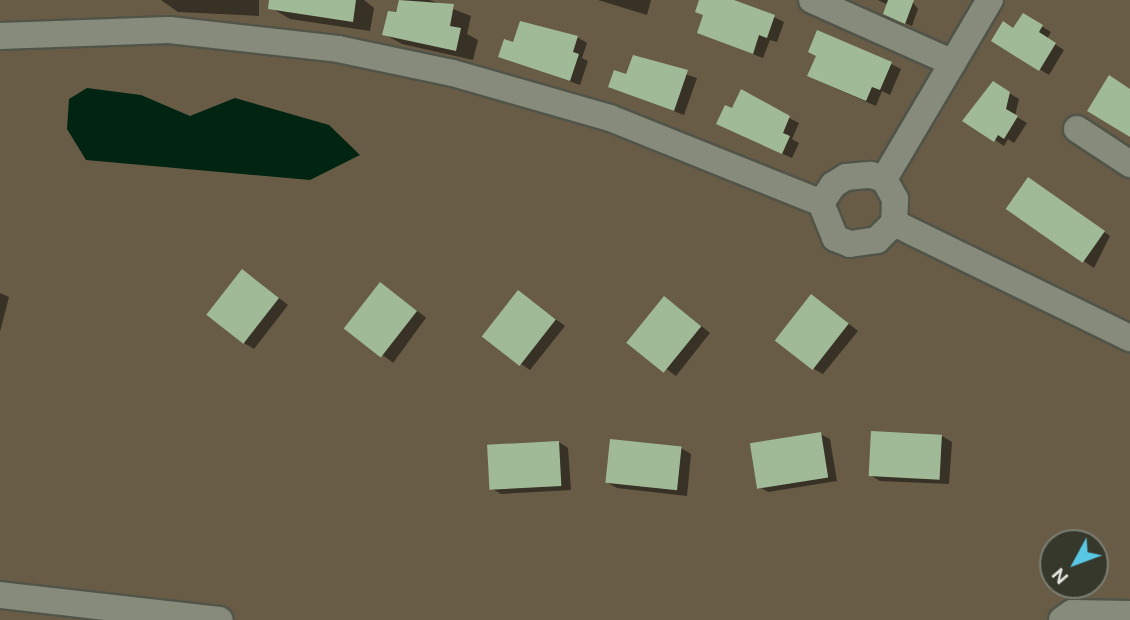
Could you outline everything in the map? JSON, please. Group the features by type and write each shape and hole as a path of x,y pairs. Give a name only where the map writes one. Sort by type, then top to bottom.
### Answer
{"street":[{"path":"812,0 953,63"},
{"path":"884,179 990,0"},
{"path":"0,36 169,30 338,49 453,73 610,118 821,203"},
{"path":"1077,129 1130,164"},
{"path":"872,175 884,179 895,199 894,223 877,240 850,244 835,238 821,203 825,192 846,177 872,175"},
{"path":"894,223 1130,338"},
{"path":"0,596 167,618 220,620"},
{"path":"1062,620 1072,612 1130,614"}],"shaded area":[{"path":"0,0 1130,0 1130,620 0,620"},
{"path":"87,88 141,95 190,116 235,98 329,125 360,155 310,180 86,160 67,129 69,99"}],"building":[{"path":"269,0 356,0 353,22 268,9"},
{"path":"399,0 454,4 450,26 461,28 456,51 382,35 388,11 396,12"},
{"path":"699,0 734,0 775,15 767,38 759,35 753,54 697,33 703,15 695,12"},
{"path":"888,0 914,0 905,24 883,14"},
{"path":"1023,13 1043,25 1039,32 1056,43 1039,71 991,41 1003,21 1013,28"},
{"path":"520,21 578,36 573,52 579,54 570,81 498,57 504,39 513,42"},
{"path":"817,30 892,62 880,90 872,87 866,101 807,76 816,56 808,52"},
{"path":"633,55 688,70 674,111 608,87 614,70 626,74"},
{"path":"1109,75 1130,89 1130,137 1087,111"},
{"path":"993,81 1010,92 1006,109 1018,116 1004,139 998,135 994,142 962,121"},
{"path":"741,89 790,116 783,133 790,136 782,154 716,124 725,105 732,108"},
{"path":"1028,177 1105,231 1083,263 1006,209"},
{"path":"242,269 279,298 243,344 206,315"},
{"path":"380,282 417,311 381,357 344,328"},
{"path":"518,290 556,320 520,366 482,336"},
{"path":"811,294 849,324 813,370 775,340"},
{"path":"664,296 701,326 664,373 626,343"},
{"path":"871,431 942,435 940,480 869,476"},
{"path":"821,432 828,477 757,489 750,443"},
{"path":"610,439 682,447 677,490 605,483"},
{"path":"559,441 561,486 489,490 487,445"}]}
